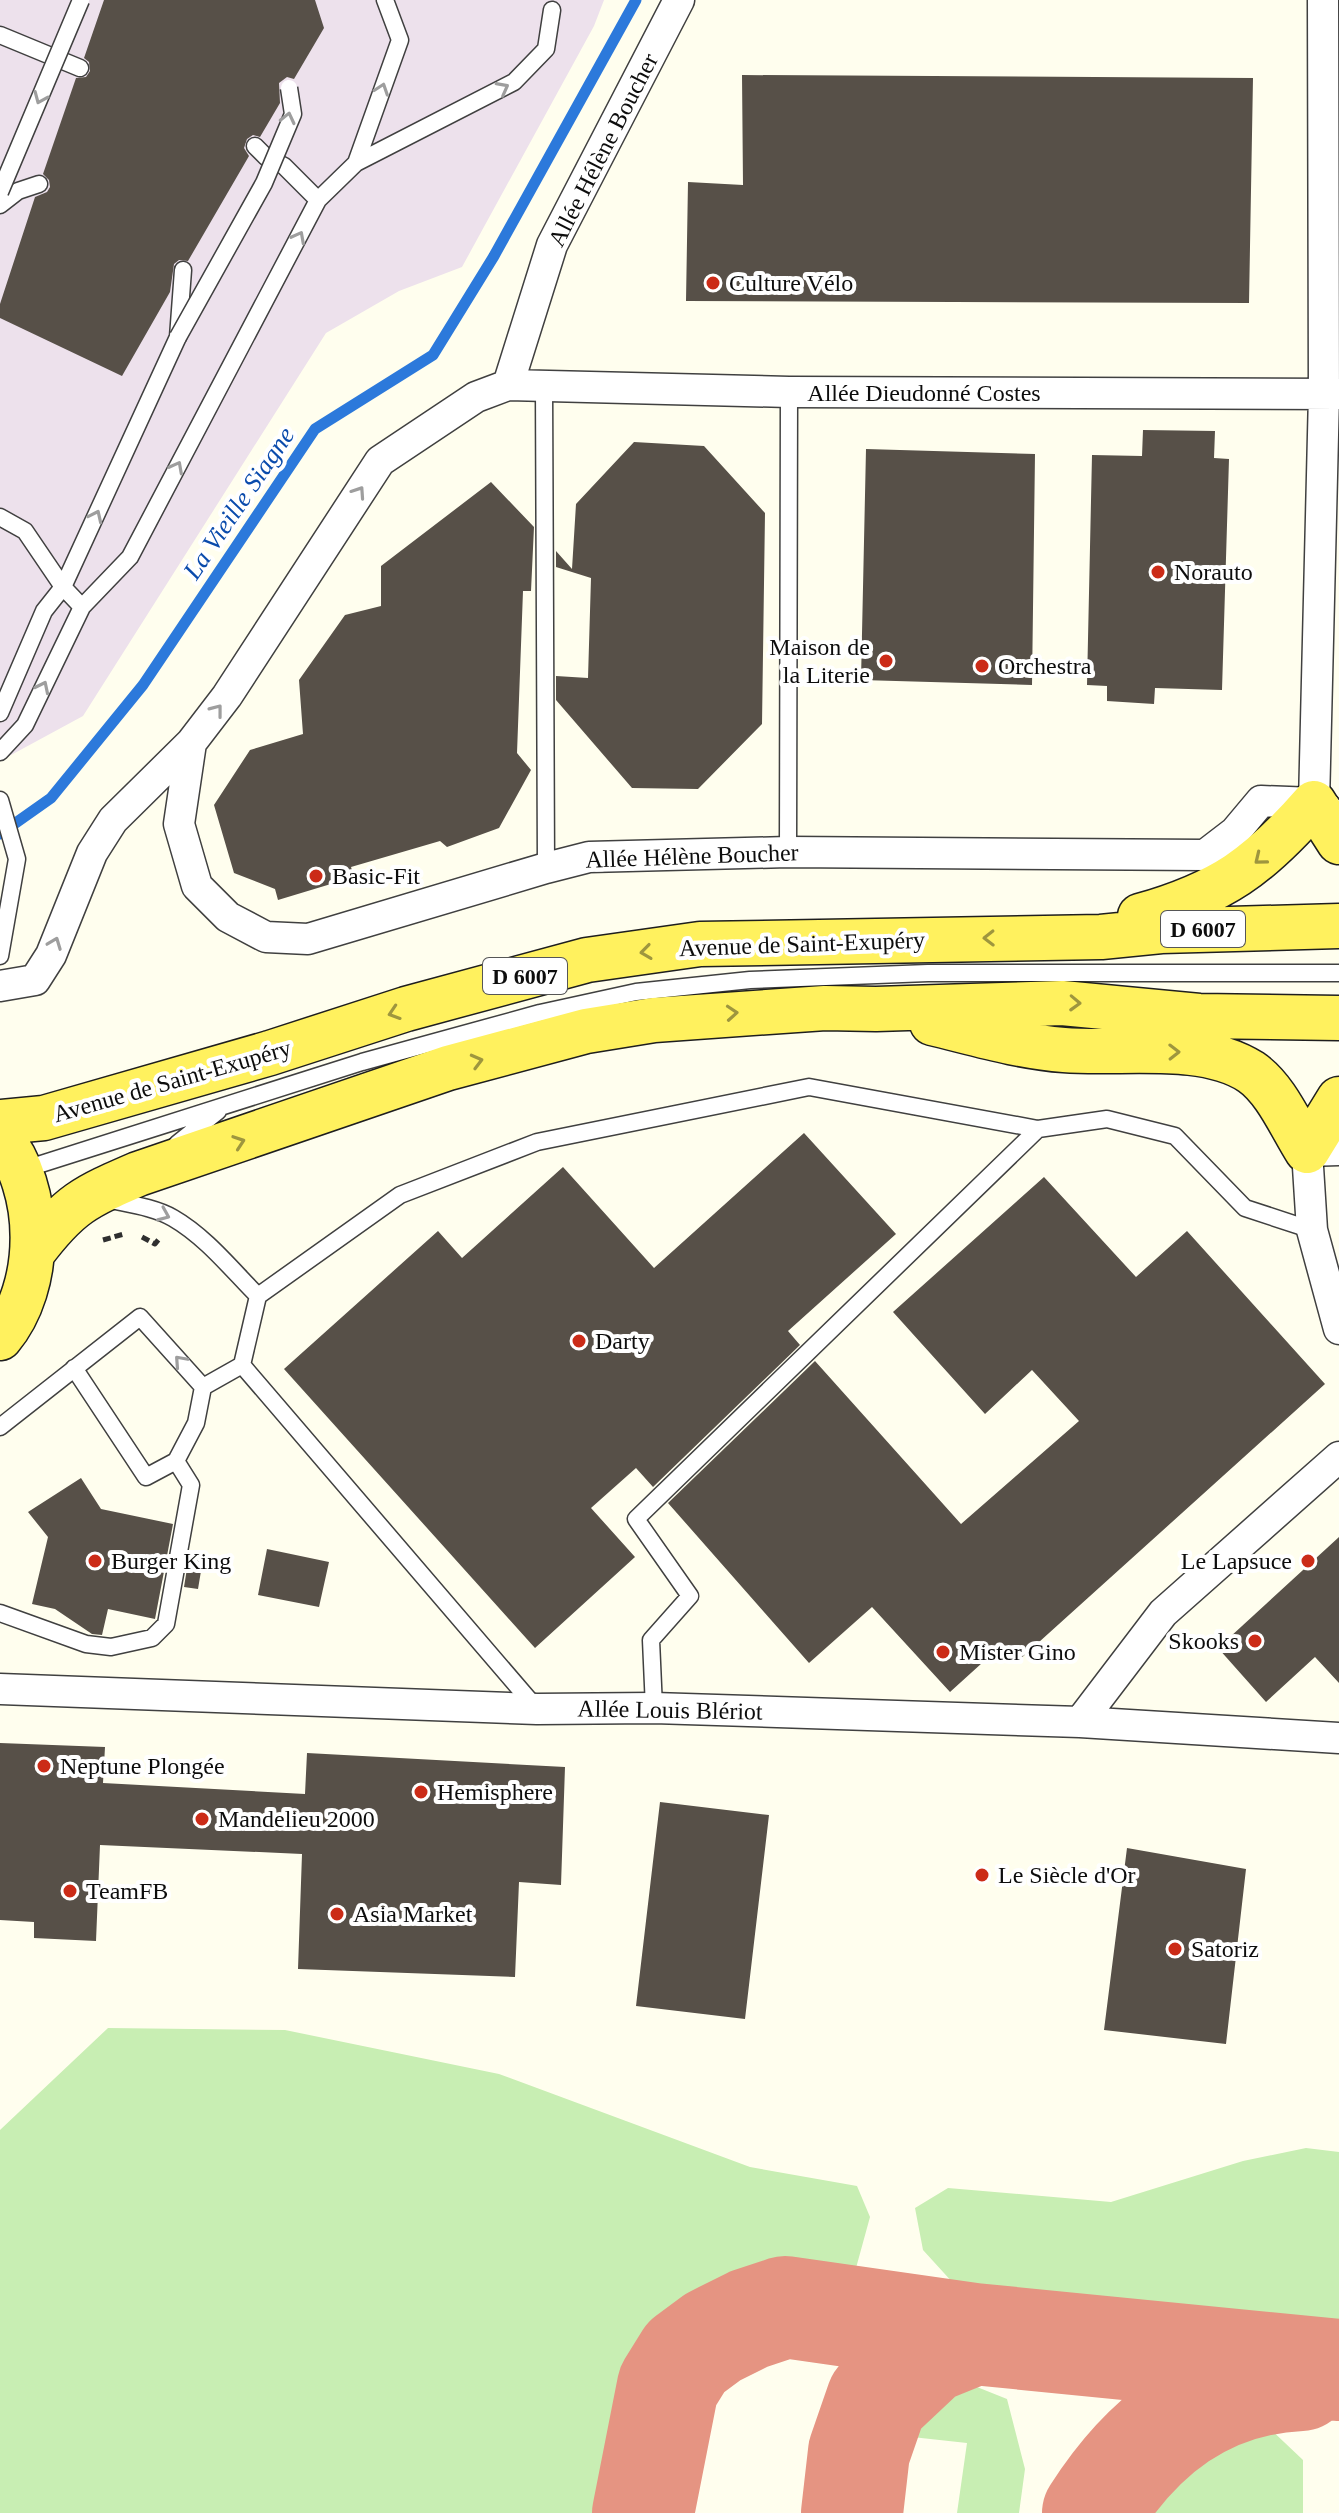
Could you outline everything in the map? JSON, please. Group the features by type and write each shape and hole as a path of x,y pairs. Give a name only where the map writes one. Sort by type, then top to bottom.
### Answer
{"main road":[{"path":"1067,936 1173,907 1210,892 1261,859 1327,808 1339,842"},
{"name":"Avenue de Saint-Exupéry","path":"0,1122 44,1118 270,1053 406,1009 587,960 700,944 1101,937 1161,931 1339,926"},
{"path":"33,1252 67,1211 89,1196 138,1174 448,1068 586,1031 726,1013 1062,1003 1199,1016 1339,1018"},
{"path":"876,1009 1060,1050 1198,1052 1252,1072 1323,1151"},
{"path":"1323,1151 1339,1099"},
{"path":"0,1338 22,1296 33,1252 33,1229 7,1162"}],"street":[{"name":"Allée Hélène Boucher","path":"0,986 35,980 51,955 92,853 113,820 191,743 227,696 380,461 476,397 508,385 552,245 679,0"},
{"path":"1323,0 1332,394 1327,808"},
{"name":"Allée Dieudonné Costes","path":"508,385 789,392 1332,394"},
{"name":"Allée Hélène Boucher","path":"191,743 179,824 197,886 228,917 266,937 308,939 589,857 788,852 1205,855 1235,832 1261,801 1327,808"},
{"path":"1323,1151 1312,1230 1339,1329"},
{"path":"1080,1722 1163,1613 1339,1457"},
{"name":"Allée Louis Blériot","path":"0,1689 537,1709 654,1708 1080,1722 1339,1738"}],"lane":[{"path":"0,192 81,0"},
{"path":"356,163 400,40 385,0"},
{"path":"0,752 25,725 82,607 130,557 318,200 356,163 514,82 546,49 552,10"},
{"path":"0,35 80,68"},
{"path":"0,713 44,611 63,587 178,337 264,183 293,114 289,88"},
{"path":"255,146 266,157 284,166 318,200"},
{"path":"0,205 18,191 39,184"},
{"path":"178,337 183,270"},
{"path":"544,386 546,868"},
{"path":"788,852 789,392"},
{"path":"0,517 25,531 63,587 82,607"},
{"path":"0,800 17,859 0,956"},
{"path":"7,1162 229,1103 362,1062 540,1013 636,992 750,980 928,973 1339,973"},
{"path":"74,1368 146,1477 176,1461 196,1423 203,1387 242,1365 258,1296 400,1195 537,1142 809,1087 1038,1129 1107,1119 1175,1136 1245,1208 1312,1230"},
{"path":"138,1174 229,1103"},
{"path":"654,1708 651,1640 690,1596 636,1519 1038,1129"},
{"path":"89,1196 141,1206 173,1218 215,1251 258,1296"},
{"path":"0,1427 140,1317 203,1387"},
{"path":"242,1365 537,1709"},
{"path":"0,1613 86,1644 111,1647 152,1638 166,1624 191,1485 176,1461"}],"path":[{"path":"96,1244 121,1233 140,1236 155,1244 165,1229"}],"shaded area":[{"path":"0,0 604,0 594,26 462,267 399,291 326,333 83,716 0,761"}],"green space":[{"path":"108,2028 285,2030 499,2074 750,2167 857,2186 870,2217 856,2268 743,2271 659,2314 618,2393 598,2513 0,2513 0,2130"},
{"path":"1306,2148 1339,2152 1339,2330 954,2284 923,2250 915,2208 948,2188 1111,2202 1243,2161"},
{"path":"962,2381 1007,2399 1025,2469 1019,2513 957,2513 967,2443 912,2437 926,2409"},
{"path":"1266,2425 1303,2460 1303,2513 1144,2513 1158,2486 1214,2447"}],"building":[{"path":"104,0 315,0 324,28 294,79 287,77 279,83 280,103 260,137 253,135 247,139 244,148 249,156 188,261 179,260 174,264 170,292 122,376 0,318 0,304 35,197 47,192 50,187 49,180 43,174 76,78 86,77 90,71 89,62 84,58"},
{"path":"742,75 1253,78 1249,303 686,301 688,182 743,185"},
{"name":"Norauto","path":"1143,430 1215,431 1214,458 1229,459 1222,690 1155,688 1154,704 1107,701 1107,686 1087,685 1092,455 1142,456"},
{"path":"634,442 704,446 765,513 762,724 698,789 632,788 556,700 556,676 588,678 591,578 556,567 556,551 572,569 576,504"},
{"path":"866,449 1035,454 1032,685 861,680"},
{"path":"491,482 534,527 531,591 523,591 517,753 531,770 499,828 447,847 440,841 351,867 354,877 278,900 275,889 234,873 214,805 250,750 303,734 299,680 345,615 381,606 381,566"},
{"path":"804,1133 896,1234 788,1331 800,1345 653,1487 636,1468 591,1508 635,1557 535,1648 284,1369 438,1231 462,1258 563,1167 654,1268"},
{"path":"1044,1177 1136,1277 1187,1231 1325,1384 1018,1661 1003,1644 950,1692 872,1607 809,1663 668,1503 815,1361 961,1524 1079,1421 1032,1370 985,1414 893,1312"},
{"path":"81,1478 101,1509 173,1524 155,1619 108,1609 102,1635 92,1634 55,1609 32,1604 48,1537 28,1512"},
{"path":"1339,1537 1339,1683 1315,1657 1266,1702 1218,1648"},
{"path":"267,1549 329,1562 319,1607 258,1595"},
{"path":"189,1556 203,1559 198,1589 184,1587"},
{"path":"0,1743 105,1747 103,1783 305,1794 307,1753 565,1767 561,1885 519,1882 515,1977 298,1969 302,1854 100,1845 96,1941 34,1938 34,1922 0,1920"},
{"path":"660,1802 769,1815 745,2019 636,2006"},
{"name":"Satoriz","path":"1127,1848 1246,1869 1226,2044 1104,2030"}],"waterway":[{"name":"La Vieille Siagne","path":"0,834 51,798 143,685 315,429 433,355 494,256 636,0"}],"taxiway":[{"path":"643,2513 668,2386 686,2357 713,2337 749,2319 785,2307 974,2334 1339,2370"},
{"path":"852,2513 859,2452 877,2400 927,2353 974,2334"},
{"path":"1093,2513 1133,2460 1180,2419 1236,2392 1301,2380"}],"place":[{"name":"Culture Vélo","path":"713,283"},
{"name":"Norauto","path":"1158,572"},
{"name":"Maison de la Literie","path":"886,661"},
{"name":"Orchestra","path":"982,666"},
{"name":"Basic-Fit","path":"316,876"},
{"name":"Darty","path":"579,1341"},
{"name":"Burger King","path":"95,1561"},
{"name":"Le Lapsuce","path":"1308,1561"},
{"name":"Skooks","path":"1255,1641"},
{"name":"Mister Gino","path":"943,1652"},
{"name":"Neptune Plongée","path":"44,1766"},
{"name":"Hemisphere","path":"421,1792"},
{"name":"Mandelieu 2000","path":"202,1819"},
{"name":"Le Siècle d'Or","path":"982,1875"},
{"name":"TeamFB","path":"70,1891"},
{"name":"Asia Market","path":"337,1914"},
{"name":"Satoriz","path":"1175,1949"}]}
